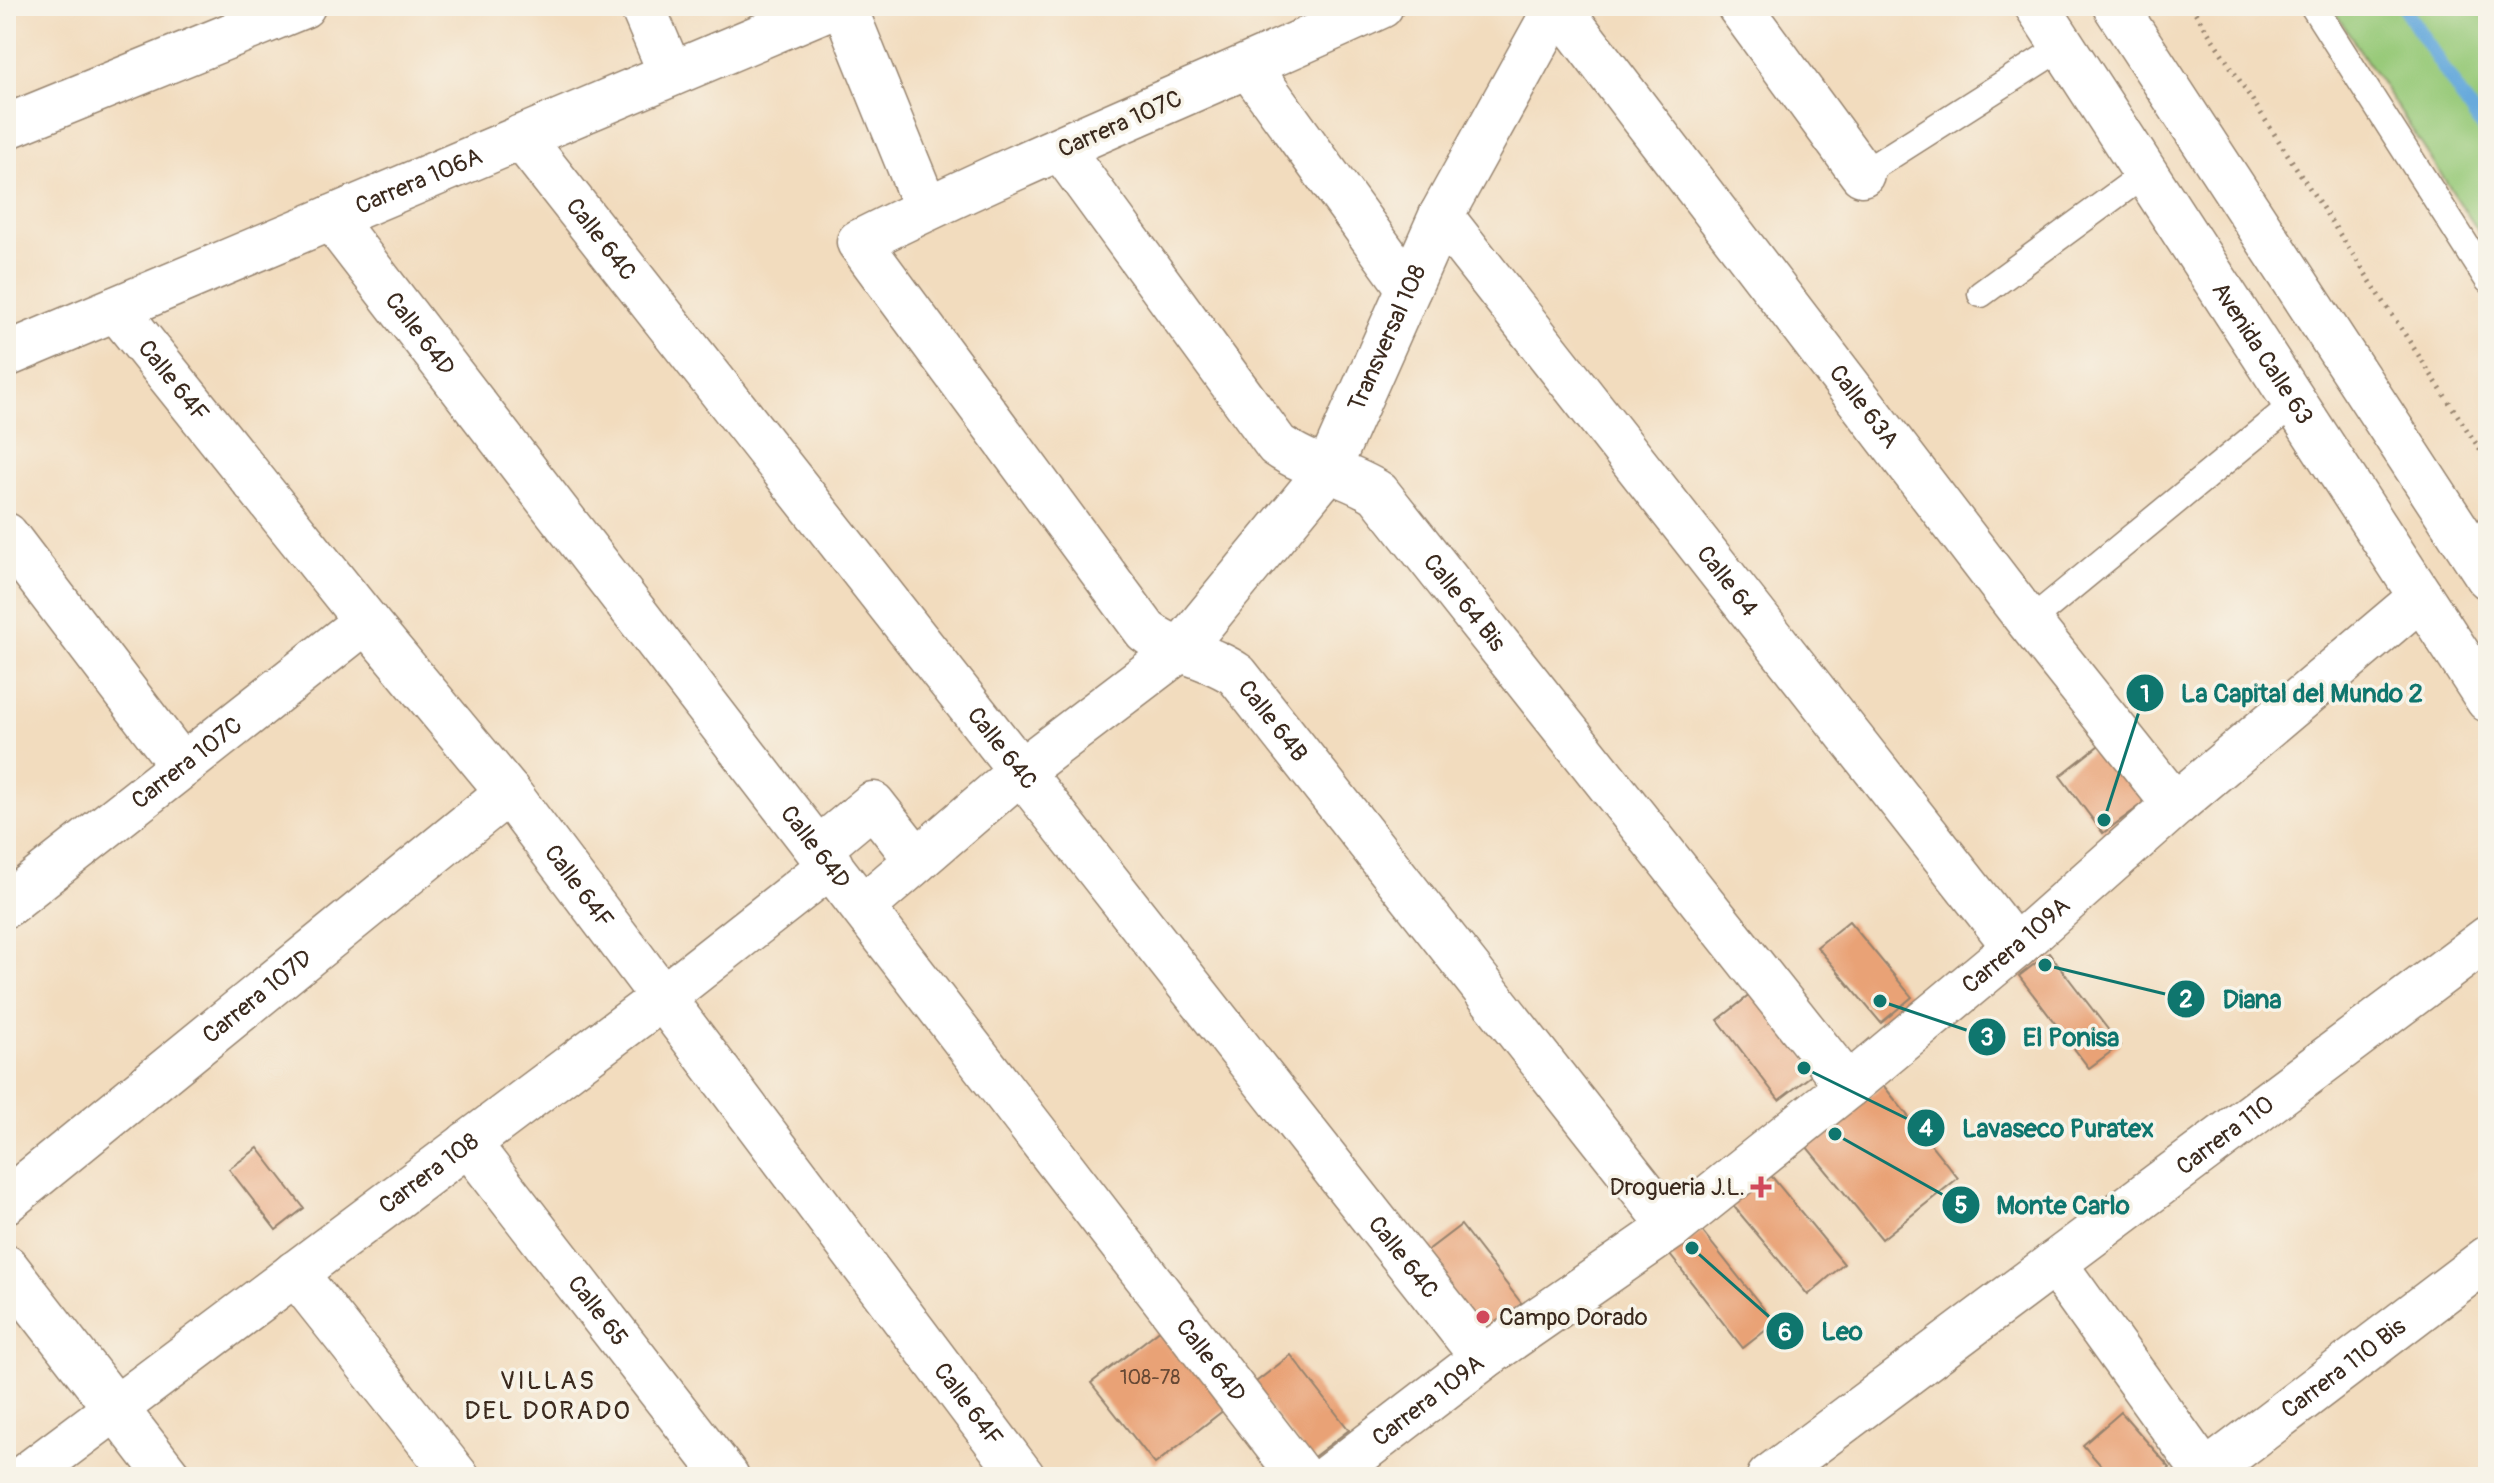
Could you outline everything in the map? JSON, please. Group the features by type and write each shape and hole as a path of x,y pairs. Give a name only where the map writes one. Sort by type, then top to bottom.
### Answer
{"street":[{"path":"6,127 303,6"},
{"path":"642,6 671,74"},
{"name":"Carrera 106A","path":"6,355 833,6"},
{"path":"844,6 926,208"},
{"name":"Carrera 107C","path":"859,242 926,208 1381,6"},
{"name":"Transversal 108","path":"1182,648 1328,470 1441,216 1557,6"},
{"name":"Calle 63A","path":"1557,6 2029,622 2175,805"},
{"path":"1739,6 1862,174"},
{"name":"Avenida Calle 63","path":"2037,6 2488,700"},
{"path":"2115,6 2488,577"},
{"path":"1249,67 1409,288"},
{"name":"Calle 64C","path":"521,137 1483,1358"},
{"name":"Calle 64 Bis","path":"1061,149 1277,445 1291,455 1362,483 1378,493 1848,1086"},
{"name":"Calle 64","path":"1441,216 2015,947"},
{"name":"Calle 64D","path":"331,218 1301,1477"},
{"name":"Calle 64B","path":"859,242 1146,631 1160,642 1219,662 1237,675 1672,1227"},
{"name":"Calle 64F","path":"116,309 366,621 508,792 1023,1477"},
{"path":"6,535 182,766"},
{"name":"Carrera 109A","path":"1328,1477 1483,1358 1672,1227 1848,1086 2015,947 2175,805 2421,597"},
{"name":"Carrera 107C","path":"8,898 366,621"},
{"path":"863,907 1022,770 1182,648"},
{"name":"Carrera 107D","path":"6,1201 508,792"},
{"name":"Carrera 108","path":"24,1477 662,998 825,857 873,804 917,860"},
{"name":"Carrera 110","path":"1769,1477 2488,938"},
{"name":"Calle 65","path":"468,1143 727,1477"},
{"name":"Carrera 110 Bis","path":"2202,1475 2488,1258"},
{"path":"2054,1263 2202,1475"},
{"path":"6,1267 169,1477"},
{"path":"295,1273 457,1477"}],"lane":[{"path":"2313,6 2488,280"},
{"path":"1862,174 2063,46"},
{"path":"1981,294 2146,173"},
{"path":"2029,622 2295,403"}],"path":[{"path":"2191,6 2488,462"}],"green space":[{"path":"2331,6 2488,6 2488,246"}],"building":[{"path":"2103,742 2148,800 2103,833 2060,776"},
{"path":"1849,921 1912,997 1881,1023 1817,947"},
{"path":"2049,953 2120,1045 2089,1068 2019,976"},
{"path":"1755,991 1817,1071 1779,1100 1718,1020"},
{"path":"1883,1085 1958,1178 1882,1239 1806,1146"},
{"path":"258,1148 304,1208 276,1230 229,1169"},
{"path":"1768,1172 1844,1264 1808,1295 1731,1203"},
{"path":"1461,1225 1522,1304 1480,1336 1419,1257"},
{"path":"1702,1231 1775,1323 1743,1348 1670,1255"},
{"path":"1170,1322 1234,1402 1155,1464 1091,1383"},
{"path":"1291,1355 1349,1430 1311,1459 1252,1385"},
{"path":"2121,1412 2170,1468 2160,1477 2111,1477 2083,1445"}],"waterway":[{"path":"2403,6 2488,137"}],"place":[{"name":"La Capital del Mundo 2","path":"2104,820"},
{"name":"Diana","path":"2045,965"},
{"name":"El Ponisa","path":"1880,1001"},
{"name":"Lavaseco Puratex","path":"1804,1068"},
{"name":"Monte Carlo","path":"1835,1134"},
{"name":"Drogueria J.L.","path":"1761,1187"},
{"name":"Leo","path":"1692,1248"},
{"name":"Campo Dorado","path":"1483,1317"}],"district":[{"name":"VILLAS DEL DORADO","path":"548,1396"}]}
